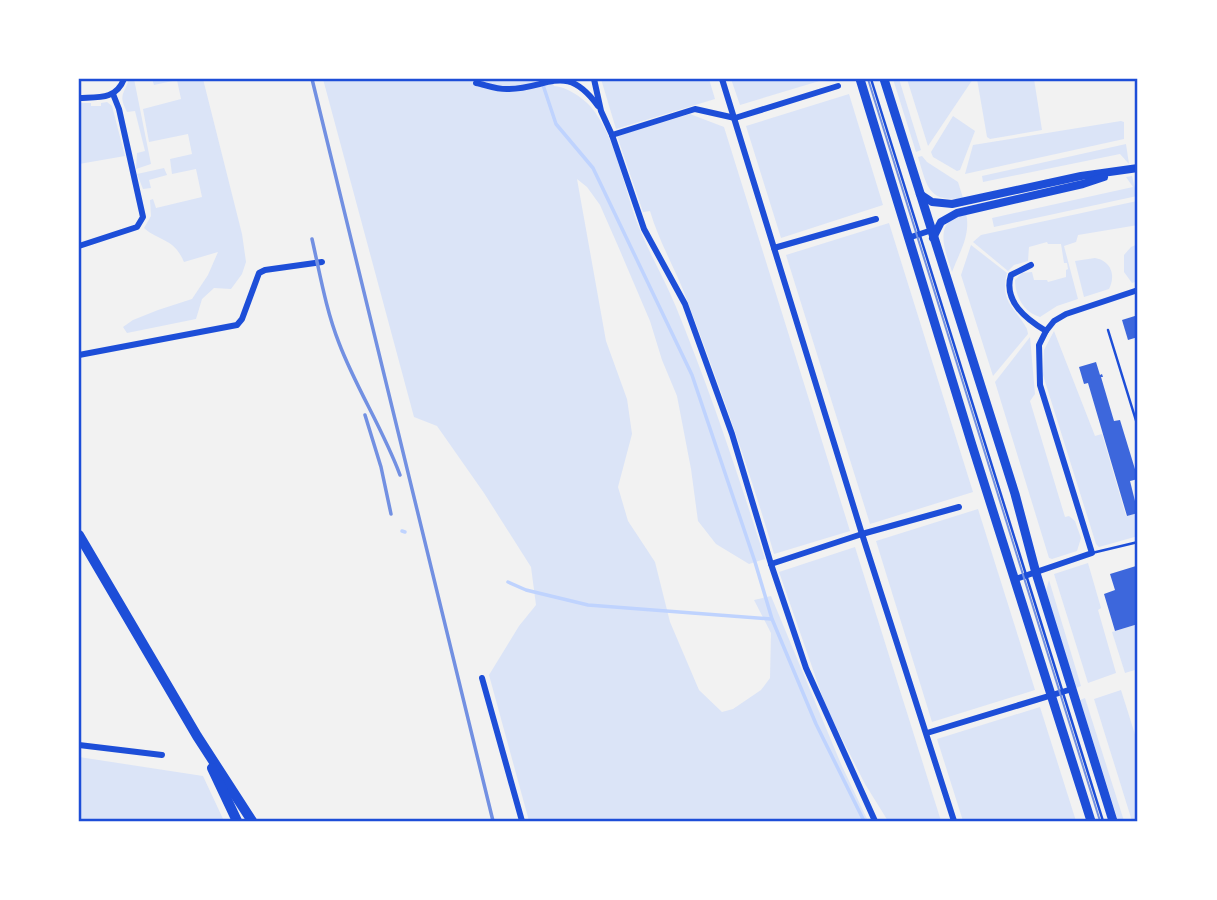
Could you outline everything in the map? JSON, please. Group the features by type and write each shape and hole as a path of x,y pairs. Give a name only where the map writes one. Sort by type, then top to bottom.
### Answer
{"main road":[{"path":"860,79 915,236 972,444 1091,821"},
{"path":"884,79 1015,494 1031,575 1067,691 1113,821"},
{"path":"79,536 197,736 252,821"},
{"path":"197,736 237,821"}],"street":[{"path":"79,98 113,94 120,89 124,79"},
{"path":"476,83 508,90 558,79 572,83 592,98 601,111 612,135 643,229 685,304 732,434 806,668 875,821"},
{"path":"594,79 601,111"},
{"path":"722,79 862,534 954,821"},
{"path":"612,135 695,109 734,118 838,86"},
{"path":"79,246 137,226 143,217 113,94"},
{"path":"915,236 934,232 949,215 1083,184 1138,168"},
{"path":"920,194 932,202 952,204 1081,176 1120,172"},
{"path":"775,248 876,219"},
{"path":"79,355 237,325 242,319 259,273 322,262"},
{"path":"1031,265 1011,275 1009,291 1016,307 1046,331"},
{"path":"1016,579 1092,553 1040,385 1039,345 1046,331 1066,314 1138,290"},
{"path":"771,564 862,534 959,507"},
{"path":"482,678 522,821"},
{"path":"927,733 1067,691"},
{"path":"79,745 162,755"}],"lane":[{"path":"871,79 915,236 1031,575"},
{"path":"1108,330 1138,427"},
{"path":"1092,553 1138,542"},
{"path":"1067,691 1103,821"}],"shaded area":[{"path":"129,79 134,79 151,164 136,169 137,153 145,151 135,111 127,112 123,102"},
{"path":"152,79 203,79 242,234 246,262 242,274 231,289 214,288 202,299 196,319 127,333 123,327 133,320 192,299 208,275 218,252 184,262 171,244 144,228 151,216 150,200 153,199 156,208 202,197 196,169 172,174 170,159 192,154 188,134 149,142 143,109 181,99 177,80 154,85"},
{"path":"323,79 551,79 554,86 564,88 583,100 600,119 619,164 638,225 688,338 723,432 765,559 749,564 716,544 698,521 677,396 650,321 600,205 587,187 577,179 606,341 627,399 632,434 618,487 628,521 655,562 670,622 699,690 722,712 733,709 761,690 770,678 771,633 754,600 771,596 841,764 868,821 529,821 489,675 519,626 536,605 531,567 437,426 414,417"},
{"path":"601,79 709,79 715,99 616,129"},
{"path":"731,79 826,79 740,105"},
{"path":"893,79 899,79 921,150 916,152"},
{"path":"907,79 973,79 928,146"},
{"path":"977,79 1034,79 1042,130 990,139 987,137"},
{"path":"849,94 883,205 781,238 746,126"},
{"path":"107,102 112,106 125,156 79,164 79,103 101,106 101,103"},
{"path":"690,114 724,127 850,531 774,554 744,458 683,289 650,211 643,212 617,136"},
{"path":"953,116 975,131 960,170 957,171 933,157 931,152"},
{"path":"1124,122 1124,139 965,174 973,145"},
{"path":"1126,144 1129,164 1120,154 983,182 982,176"},
{"path":"922,156 958,182 963,198 942,198 931,190 918,157"},
{"path":"164,168 167,175 149,180 151,188 143,189 137,174"},
{"path":"1132,176 1137,196 994,227 992,218 1133,187 1126,177"},
{"path":"1137,201 1138,225 1078,235 1076,242 1064,246 1078,299 1057,306 1040,317 1029,312 1022,303 1015,280 1022,273 1032,272 1034,280 1048,282 1066,277 1068,269 1067,263 1064,263 1061,244 1047,242 1029,247 1028,261 1014,265 1008,271 973,242 981,235"},
{"path":"966,213 966,236 952,272 944,246 944,232 950,221"},
{"path":"889,223 973,492 870,524 786,255"},
{"path":"1138,244 1138,281 1132,283 1124,272 1124,255"},
{"path":"971,245 1007,273 1007,298 1028,334 993,376 961,275"},
{"path":"1095,258 1105,262 1111,269 1111,284 1109,289 1084,297 1075,261"},
{"path":"1054,331 1095,436 1102,434 1126,516 1138,513 1138,536 1099,547 1096,544 1043,375 1044,350"},
{"path":"1030,337 1035,394 1030,401 1065,517 1069,516 1075,521 1081,538 1077,551 1052,559 1049,558 995,382"},
{"path":"978,509 1035,690 932,722 876,541"},
{"path":"855,547 941,821 888,821 865,784 826,707 779,572"},
{"path":"1088,563 1116,673 1088,683 1054,574"},
{"path":"1049,580 1081,686 1076,688 1046,591"},
{"path":"1138,624 1138,669 1125,673 1112,632"},
{"path":"1121,690 1138,744 1138,821 1132,821 1094,699"},
{"path":"1085,698 1124,821 1118,821 1080,700"},
{"path":"1040,707 1076,821 963,821 937,739"},
{"path":"79,757 203,776 224,821 79,821"}],"building":[{"path":"1138,315 1138,337 1128,340 1122,320"},
{"path":"1096,362 1103,377 1114,421 1120,420 1138,479 1130,481 1138,513 1127,516 1088,383 1084,384 1079,367"},
{"path":"1136,566 1138,624 1115,631 1104,594 1115,590 1110,574"}],"waterway":[{"path":"541,79 556,124 593,168 692,375 772,619 816,724 864,821"},
{"path":"508,582 526,590 588,605 771,619"}],"tram line":[{"path":"868,79 1100,821"}],"railway":[{"path":"312,79 493,821"},
{"path":"312,239 334,330 400,475"},
{"path":"365,415 381,467 391,514"}]}
